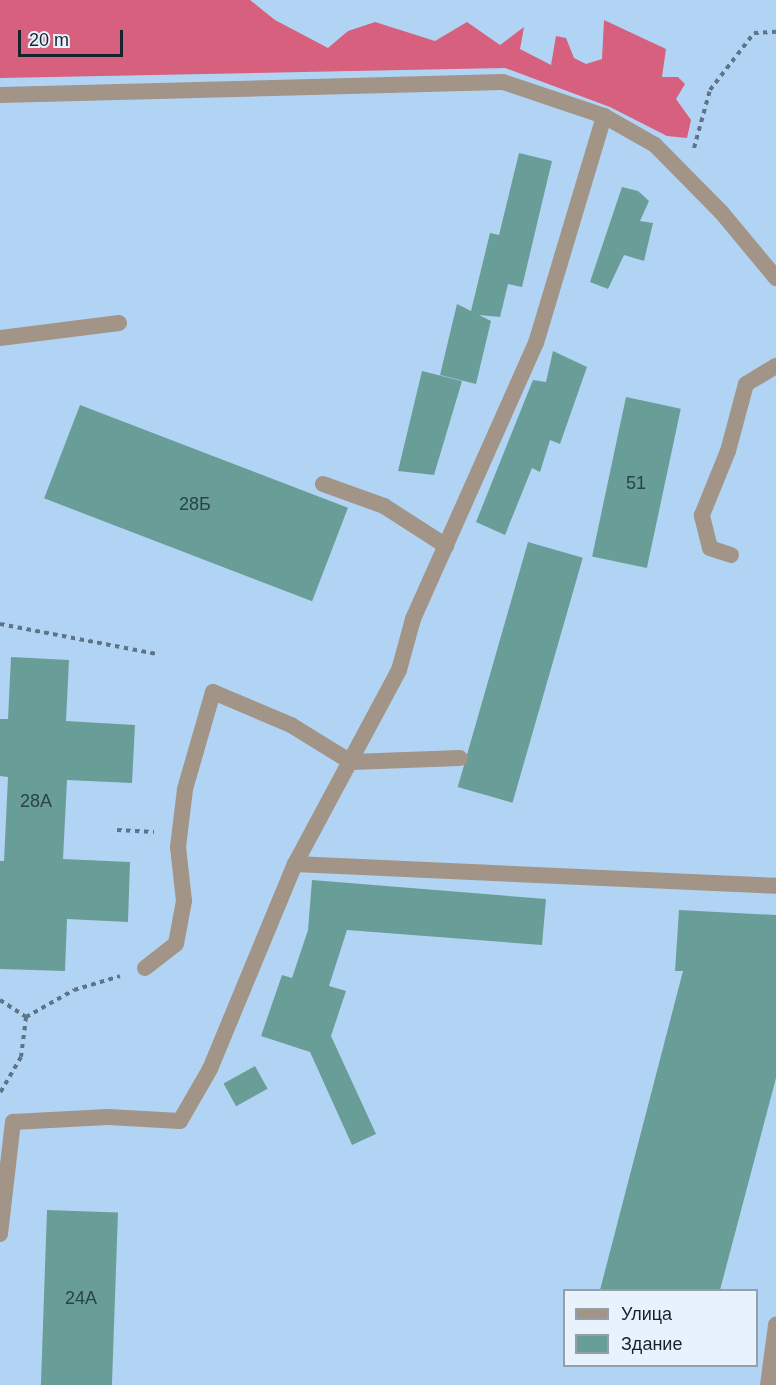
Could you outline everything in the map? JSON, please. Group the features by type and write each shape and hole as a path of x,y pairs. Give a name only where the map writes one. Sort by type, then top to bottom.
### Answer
{"street":[{"path":"0,95 503,82 604,116 655,145 722,213 776,278"},
{"path":"0,1234 13,1122 108,1117 180,1121 210,1069 295,864 399,670 413,619 536,343 604,116"},
{"path":"0,338 119,323"},
{"path":"731,555 710,548 702,515 728,451 746,384 776,366"},
{"path":"323,484 384,506 446,546"},
{"path":"145,968 176,944 184,901 178,847 185,789 213,692 291,725 351,762 460,758"},
{"path":"295,864 776,886"},
{"path":"768,1385 776,1325"}],"path":[{"path":"655,145 696,148 710,90 754,33 776,32"},
{"path":"0,624 158,654"},
{"path":"117,830 159,833"},
{"path":"26,1017 74,990 145,968"},
{"path":"0,1000 26,1017"},
{"path":"0,1092 21,1057 26,1017"}],"shaded area":[{"path":"0,0 250,0 275,20 328,48 348,31 375,22 435,41 467,22 500,45 524,27 520,49 551,65 556,36 566,38 574,58 586,64 602,59 604,20 666,49 662,77 678,77 685,84 676,99 691,120 687,138 667,136 610,107 505,68 0,78"}],"building":[{"path":"519,153 552,161 522,287 508,284 500,317 479,315 491,321 476,384 440,375 457,304 471,311 490,233 499,235"},
{"path":"622,187 638,191 649,201 640,221 653,223 644,261 624,255 608,289 590,282"},
{"path":"553,351 587,367 560,444 550,440 540,472 532,468 505,535 476,522 533,380 546,382"},
{"path":"422,371 462,381 434,475 398,471"},
{"path":"626,397 681,409 647,568 592,556"},
{"path":"80,405 348,508 312,601 44,498"},
{"path":"528,542 583,558 513,803 458,787"},
{"path":"11,657 69,660 66,721 135,725 132,783 67,780 63,859 130,862 128,922 67,919 65,971 0,969 0,861 4,861 8,777 0,776 0,719 8,719"},
{"path":"312,880 546,899 542,945 347,930 329,986 346,991 331,1036 376,1134 352,1145 310,1052 261,1036 282,975 292,978 308,930"},
{"path":"679,910 776,915 776,1078 720,1289 600,1289 683,971 675,971"},
{"path":"255,1066 268,1089 236,1106 224,1083"},
{"path":"47,1210 118,1212 112,1385 41,1385"}]}
